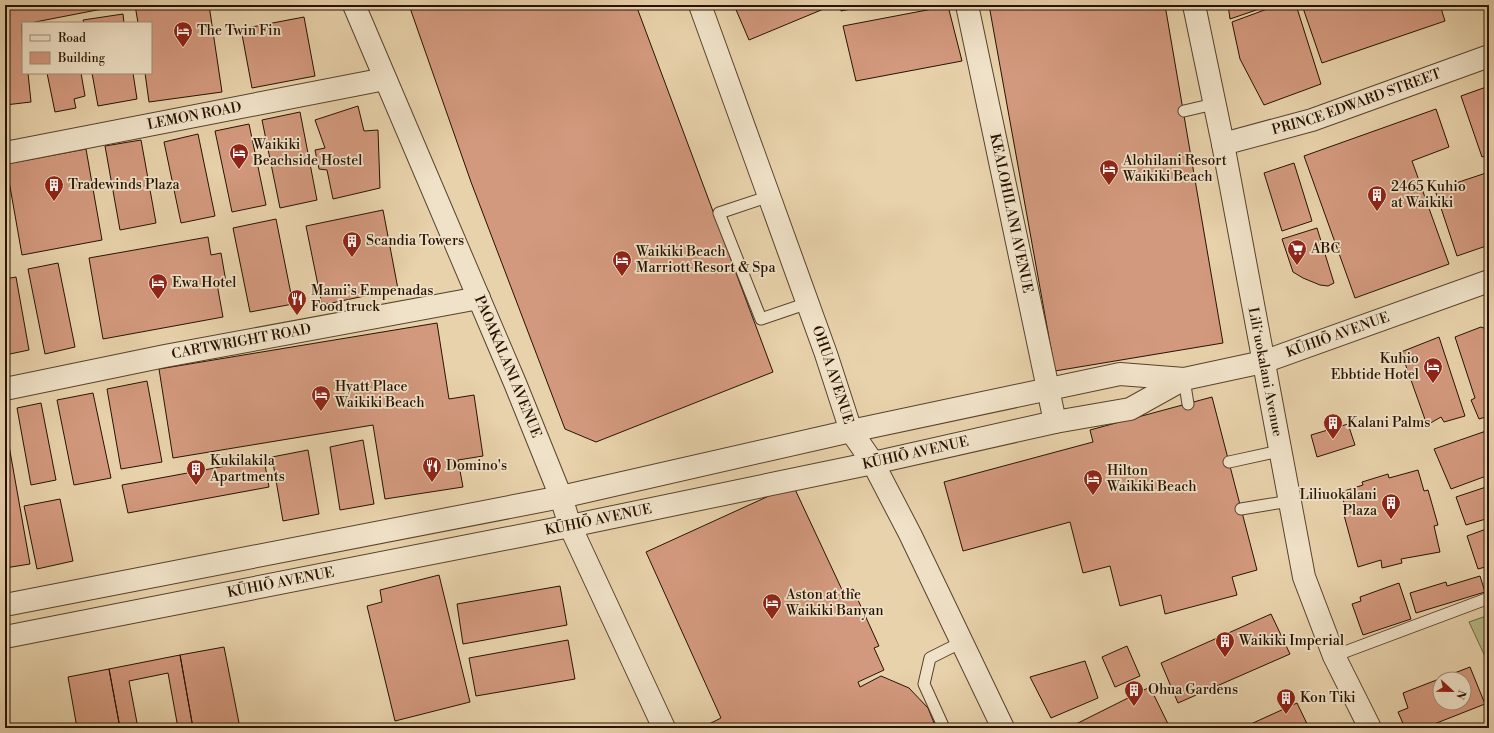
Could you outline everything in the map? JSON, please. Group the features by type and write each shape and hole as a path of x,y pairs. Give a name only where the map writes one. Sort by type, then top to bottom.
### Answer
{"street":[{"name":"PAOAKALANI AVENUE","path":"354,5 479,298 561,497 570,526 664,728"},
{"name":"OHUA AVENUE","path":"700,5 808,303 851,431 872,463 910,534 962,642 998,727"},
{"name":"KEALOHILANI AVENUE","path":"967,5 1056,422"},
{"name":"Liliʻuokalani Avenue","path":"1194,5 1223,144 1304,577 1334,656 1370,728"},
{"name":"PRINCE EDWARD STREET","path":"1223,144 1312,120 1489,56"},
{"name":"LEMON ROAD","path":"5,153 385,79"},
{"name":"KŪHIŌ AVENUE","path":"5,605 561,497 851,431 1120,374 1184,379 1263,362 1489,281"},
{"name":"CARTWRIGHT ROAD","path":"5,389 165,356 479,298"},
{"name":"KŪHIŌ AVENUE","path":"5,637 570,526 872,463 1056,422 1130,409 1184,379"},
{"path":"406,528 414,557"},
{"path":"36,600 40,630"}],"lane":[{"path":"1184,111 1214,104"},
{"path":"770,196 719,213 761,319 808,303"},
{"path":"1184,379 1188,404"},
{"path":"1229,462 1280,451"},
{"path":"1242,509 1290,502"},
{"path":"1334,656 1489,598"},
{"path":"944,728 924,684 930,658 962,642"}],"green space":[{"path":"1489,615 1489,665 1469,622"}],"building":[{"path":"5,5 96,5 97,10 35,22 22,22 22,74 28,74 31,102 5,105"},
{"path":"96,5 132,5 97,10"},
{"name":"The Twin Fin","path":"135,5 209,5 222,92 149,102 145,74 152,74 152,22 138,22"},
{"name":"Waikiki Beach Marriott Resort & Spa","path":"409,5 636,5 773,372 596,442 565,429 471,182"},
{"path":"734,5 825,5 826,8 749,40"},
{"path":"840,5 870,5 841,11"},
{"name":"Alohilani Resort Waikiki Beach","path":"989,5 1165,5 1223,343 1055,371"},
{"path":"1228,5 1271,5 1230,19"},
{"path":"1278,5 1296,5 1321,84 1264,105 1240,59 1232,22"},
{"path":"1302,5 1440,5 1445,21 1322,63"},
{"path":"948,6 962,61 856,81 843,26"},
{"path":"123,14 124,22 84,22 83,20"},
{"path":"304,17 315,76 252,88 241,29"},
{"path":"47,74 81,74 85,96 74,99 76,108 55,112"},
{"path":"92,74 133,74 137,99 98,106"},
{"path":"1489,86 1489,154 1482,157 1461,96"},
{"path":"358,106 364,131 378,130 380,188 333,199 327,170 319,169 315,150 325,148 315,120"},
{"name":"2465 Kuhio at Waikiki","path":"1436,109 1449,147 1412,161 1449,264 1355,298 1304,156"},
{"name":"Waikiki Beachside Hostel","path":"300,112 317,200 280,208 262,120"},
{"name":"Waikiki Beachside Hostel","path":"249,124 266,205 232,212 215,131"},
{"path":"198,134 215,216 181,223 164,142"},
{"path":"141,140 156,223 120,230 105,146"},
{"name":"Tradewinds Plaza","path":"86,149 102,240 22,255 6,164"},
{"path":"1294,163 1312,221 1282,231 1264,173"},
{"path":"1489,172 1489,245 1457,256 1435,190"},
{"name":"Scandia Towers","path":"383,210 398,289 322,305 306,226"},
{"path":"276,219 293,304 250,312 233,228"},
{"path":"1317,228 1334,283 1328,286 1320,285 1293,272 1282,239"},
{"name":"Ewa Hotel","path":"208,237 211,255 221,253 226,282 217,284 223,317 103,339 89,258"},
{"path":"58,263 75,347 45,354 28,269"},
{"path":"16,277 29,350 5,355 5,279"},
{"name":"Hyatt Place Waikiki Beach","path":"437,323 449,399 474,395 483,456 458,460 463,487 385,499 373,425 173,458 159,369"},
{"name":"Kuhio Ebbtide Hotel","path":"1481,327 1489,330 1489,416 1479,419 1471,400 1475,398 1455,337"},
{"name":"Kuhio Ebbtide Hotel","path":"1439,337 1465,416 1444,422 1441,417 1427,425 1401,352"},
{"path":"147,381 162,462 121,469 107,389"},
{"path":"93,393 111,478 74,485 57,400"},
{"name":"Hilton Waikiki Beach","path":"1212,397 1257,570 1232,577 1237,595 1165,614 1161,595 1120,606 1110,566 1083,573 1070,522 963,551 944,482 1093,442 1090,430"},
{"path":"41,403 56,480 31,485 17,408"},
{"path":"5,423 30,564 5,568"},
{"name":"Kalani Palms","path":"1348,424 1355,445 1317,457 1311,435"},
{"path":"1489,430 1489,475 1451,489 1434,449"},
{"path":"363,440 374,504 340,510 330,447"},
{"path":"308,450 319,514 283,521 272,457"},
{"name":"Kukilakila Apartments","path":"264,459 269,487 128,513 122,485"},
{"name":"Liliuokalani Plaza","path":"1418,470 1424,491 1428,490 1438,525 1434,526 1440,552 1401,559 1402,563 1382,568 1381,560 1358,567 1344,515 1347,514 1341,492 1363,485 1362,482 1388,474 1389,478"},
{"name":"Aston at the Waikiki Banyan","path":"793,485 844,594 853,589 879,646 874,648 884,670 858,682 860,687 881,676 909,688 928,708 936,728 709,728 707,725 721,718 646,552"},
{"path":"1489,486 1489,518 1466,525 1456,497"},
{"path":"60,499 73,561 37,569 24,506"},
{"path":"1489,528 1489,566 1478,569 1467,536"},
{"path":"439,575 470,702 395,721 367,606 382,602 380,590"},
{"path":"1480,576 1485,592 1416,613 1410,593 1446,582 1447,586"},
{"path":"1399,583 1411,619 1363,635 1352,604 1361,601 1360,597"},
{"path":"560,586 567,625 463,644 457,604"},
{"name":"Waikiki Imperial","path":"1271,614 1290,654 1178,703 1161,663"},
{"path":"568,640 575,679 476,696 469,658"},
{"path":"1127,646 1140,676 1115,687 1102,657"},
{"path":"224,647 240,728 193,728 180,655"},
{"path":"180,655 193,728 178,728 168,673 129,681 138,728 120,728 109,669"},
{"path":"1085,661 1098,698 1051,718 1030,677"},
{"path":"1470,667 1472,671 1460,671"},
{"path":"109,669 120,728 77,728 68,677"},
{"path":"1472,672 1485,704 1472,709"},
{"path":"1432,682 1432,711 1467,711 1424,728 1405,728 1398,712 1408,708 1403,693"},
{"name":"Ohua Gardens","path":"1150,687 1170,728 1068,728"},
{"name":"Kon Tiki","path":"1297,703 1309,728 1242,728"}],"place":[{"name":"The Twin Fin","path":"183,48"},
{"name":"Waikiki Beachside Hostel","path":"239,170"},
{"name":"Alohilani Resort Waikiki Beach","path":"1109,186"},
{"name":"Tradewinds Plaza","path":"54,202"},
{"name":"2465 Kuhio at Waikiki","path":"1377,212"},
{"name":"Scandia Towers","path":"352,258"},
{"name":"ABC","path":"1297,266"},
{"name":"Waikiki Beach Marriott Resort & Spa","path":"622,277"},
{"name":"Ewa Hotel","path":"158,300"},
{"name":"Mami’s Empenadas Food truck","path":"297,316"},
{"name":"Kuhio Ebbtide Hotel","path":"1433,384"},
{"name":"Hyatt Place Waikiki Beach","path":"321,412"},
{"name":"Kalani Palms","path":"1333,440"},
{"name":"Domino's","path":"432,483"},
{"name":"Kukilakila Apartments","path":"196,486"},
{"name":"Hilton Waikiki Beach","path":"1093,496"},
{"name":"Liliuokalani Plaza","path":"1391,520"},
{"name":"Aston at the Waikiki Banyan","path":"772,620"},
{"name":"Waikiki Imperial","path":"1225,658"},
{"name":"Ohua Gardens","path":"1134,707"},
{"name":"Kon Tiki","path":"1286,715"}]}
